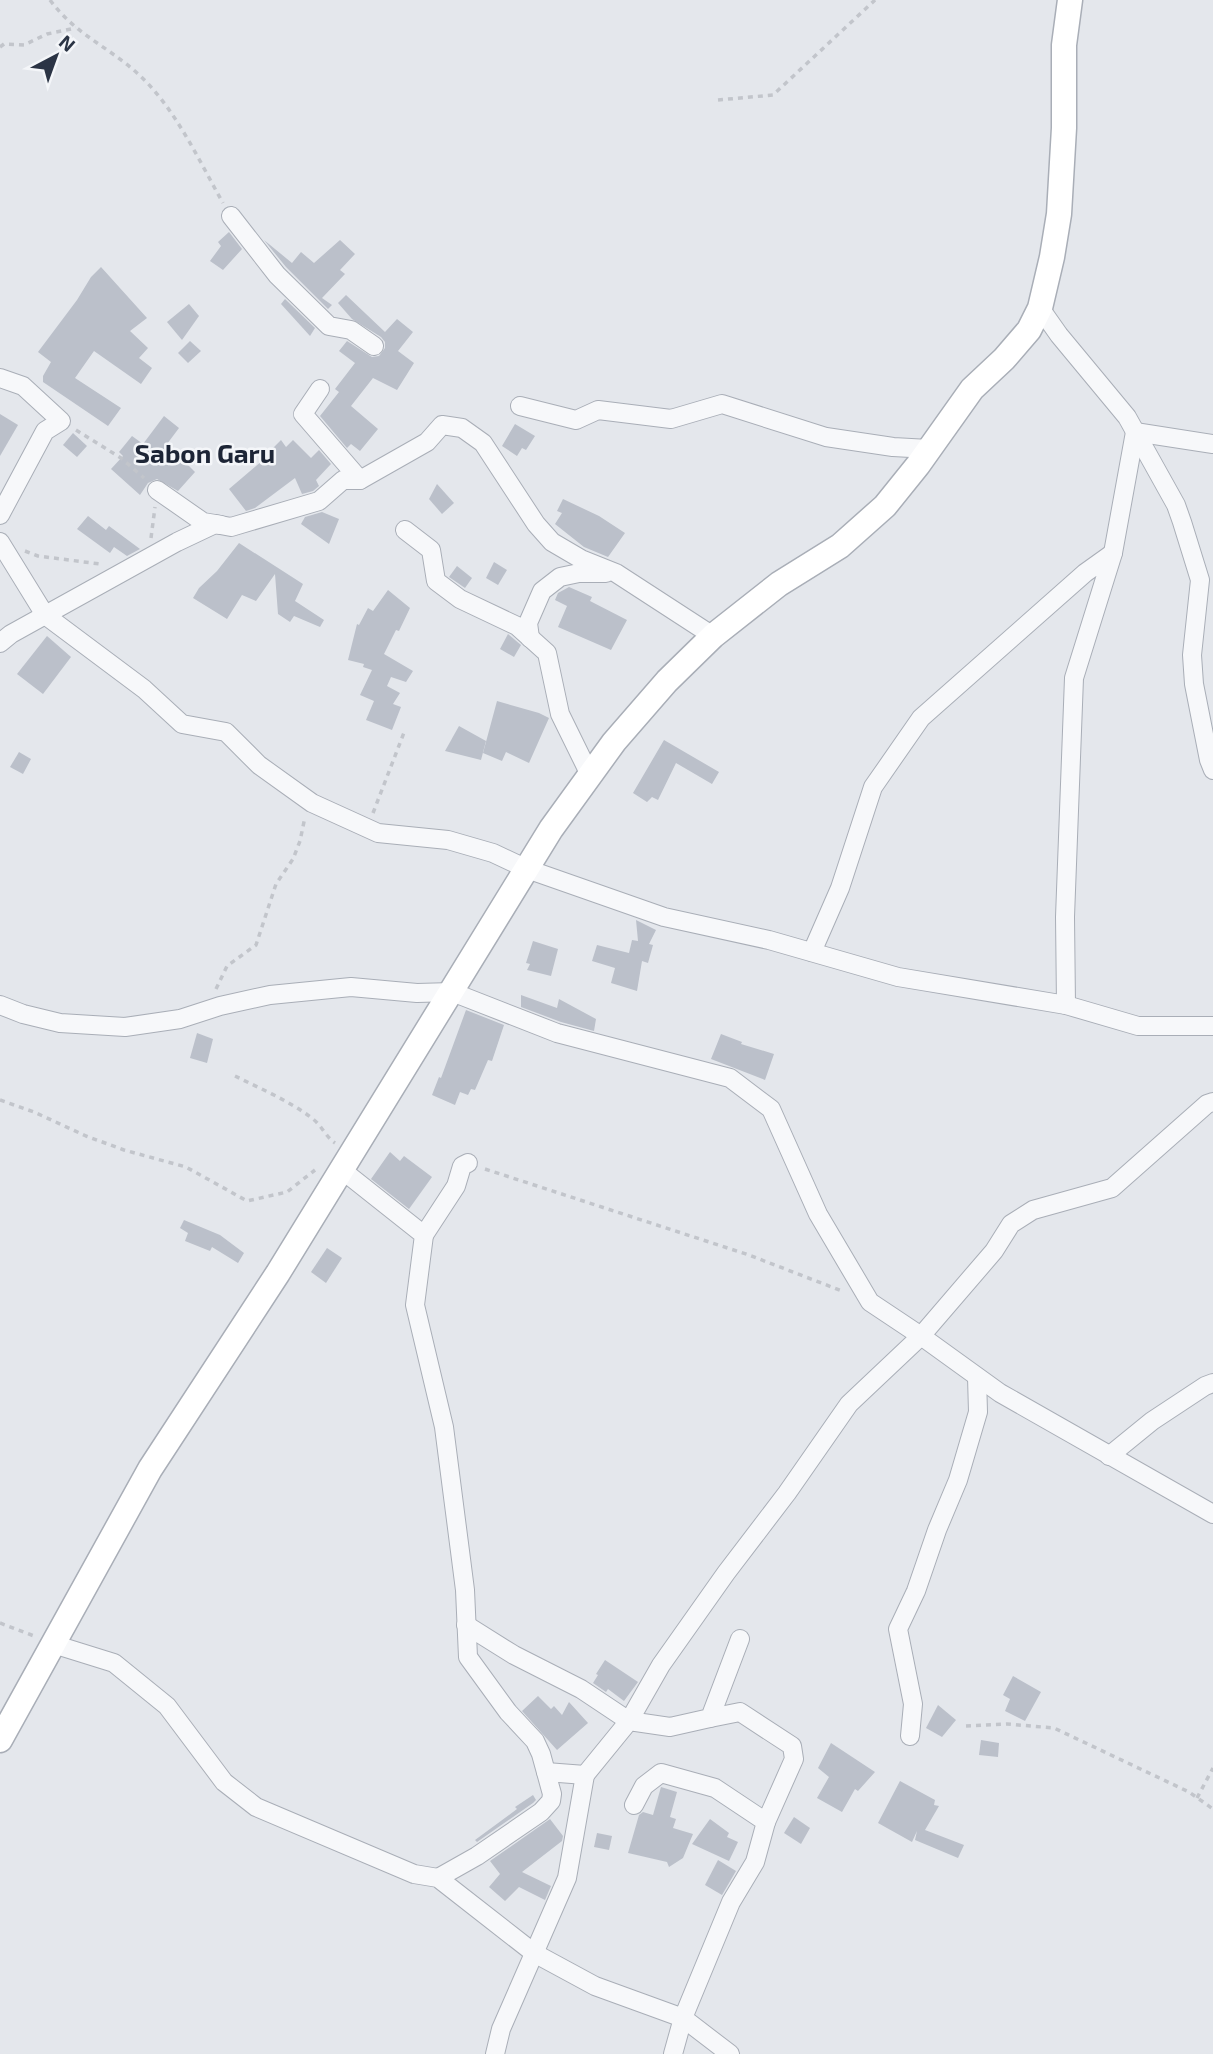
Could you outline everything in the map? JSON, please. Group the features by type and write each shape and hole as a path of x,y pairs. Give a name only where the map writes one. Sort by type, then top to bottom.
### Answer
{"street":[{"path":"0,1740 150,1469 278,1273 338,1163 452,992 551,829 614,742 658,691 713,636 779,584 840,546 885,506 971,389 1004,359 1030,330 1040,308 1059,214 1064,128 1064,45 1070,0"},
{"path":"231,216 277,275 329,326 351,330 374,346"},
{"path":"1040,308 1127,417 1176,505 1200,580 1192,655 1194,684 1213,770"},
{"path":"0,377 23,386 61,421 45,431 0,515"},
{"path":"320,388 303,414 360,480"},
{"path":"520,406 576,420 598,410 671,419 722,404 826,437 893,447 929,449"},
{"path":"157,490 204,522 231,527 319,501 343,480 360,480 427,442 442,425 462,428 482,443 536,524 552,542 580,559 616,573 713,636"},
{"path":"1135,432 1213,443"},
{"path":"1066,1005 1065,917 1074,678 1113,554 1135,432"},
{"path":"0,643 11,634 177,542 215,524 231,527"},
{"path":"405,530 431,550 436,582 460,599 517,626 547,653 560,714 590,775"},
{"path":"0,542 45,615 144,690 182,724 226,732 259,765 312,803 378,834 448,840 493,853 527,869 664,917 769,940 898,977 1066,1005 1138,1026 1213,1027"},
{"path":"552,542 560,577"},
{"path":"812,952 840,888 873,787 921,718 1085,573 1113,554"},
{"path":"530,638 528,623 542,591 560,577 579,573 616,573"},
{"path":"0,1005 60,1023 125,1027 180,1019 220,1006 270,995 351,987 417,993 452,992 557,1033 730,1078 771,1109 818,1214 870,1302 1000,1392 1213,1514"},
{"path":"495,2054 501,2029 567,1878 585,1775 629,1721 661,1665 849,1405 921,1336 993,1251 1011,1224 1033,1210 1112,1188 1207,1104 1213,1102"},
{"path":"338,1163 424,1236"},
{"path":"438,1878 477,1856 541,1812 551,1801 552,1794 535,1741 503,1706 468,1657 464,1590 444,1427 415,1305 424,1236 456,1186 462,1166 468,1163"},
{"path":"910,1736 913,1704 898,1629 916,1591 958,1480 978,1412 977,1377"},
{"path":"1109,1455 1152,1421 1213,1383"},
{"path":"466,1625 514,1655 581,1689 629,1721 670,1727 740,1712 792,1746 794,1759 766,1822 755,1861 731,1902 683,2018 673,2054"},
{"path":"710,1718 740,1639"},
{"path":"53,1644 114,1663 167,1706 224,1782 256,1807 414,1874 438,1878 534,1953 595,1986 683,2018 730,2054"},
{"path":"545,1772 585,1775"},
{"path":"634,1805 644,1786 662,1773 715,1788 766,1822"}],"path":[{"path":"50,0 76,28 137,73 165,104 231,216"},
{"path":"718,100 773,95 876,0"},
{"path":"0,47 4,44 24,45 47,34 76,28"},
{"path":"61,421 121,458 157,490 149,557"},
{"path":"0,542 38,556 130,568"},
{"path":"367,829 405,730"},
{"path":"220,1006 216,988 227,967 256,945 276,884 293,859 305,815 312,803"},
{"path":"0,1100 111,1145 186,1167 247,1201 287,1192 338,1163 330,1140 315,1121 288,1102 235,1076"},
{"path":"468,1163 749,1255 870,1302"},
{"path":"0,1623 53,1644"},
{"path":"965,1726 1007,1724 1054,1728 1189,1792 1213,1809"},
{"path":"1197,1798 1213,1768"}],"building":[{"path":"229,232 242,249 223,270 210,261 221,246 218,242"},
{"path":"264,240 292,263 301,252 314,263 340,240 355,254 340,270 345,274 322,298 332,305 328,309 286,267"},
{"path":"101,267 147,318 130,331 148,348 139,358 152,368 141,384 94,351 75,378 121,408 108,426 43,382 43,376 51,362 38,352"},
{"path":"346,295 385,332 397,319 413,332 398,351 414,363 397,390 373,378 351,406 378,429 360,451 351,444 347,448 320,416 339,392 335,389 355,363 339,351 347,341 372,357 379,356 385,348 381,337 352,319 338,303"},
{"path":"285,299 315,328 310,336 281,304"},
{"path":"189,304 199,316 182,340 167,322"},
{"path":"190,341 201,351 188,363 178,353"},
{"path":"0,414 18,425 0,456"},
{"path":"164,416 179,428 167,444 195,472 178,491 157,479 148,483 140,495 111,469 123,456 119,452 132,436 143,444"},
{"path":"515,424 535,436 526,450 522,448 517,456 502,446"},
{"path":"73,433 87,446 77,457 63,445"},
{"path":"281,440 286,447 293,440 311,458 319,450 331,464 316,480 319,486 313,491 302,494 295,478 255,508 246,511 229,489 269,455"},
{"path":"437,484 454,503 442,514 429,499"},
{"path":"563,499 599,516 625,533 608,557 584,547 555,524 562,513 557,511"},
{"path":"322,512 339,519 329,544 301,524 305,517"},
{"path":"88,516 106,530 109,526 140,549 127,556 114,547 110,553 77,529"},
{"path":"239,543 303,584 295,601 324,620 320,627 294,616 290,622 278,614 275,574 256,601 242,595 227,619 193,598"},
{"path":"494,562 507,570 498,585 486,578"},
{"path":"457,566 472,578 465,588 449,577"},
{"path":"569,587 592,597 590,601 627,620 611,650 558,627 567,606 555,600 558,593"},
{"path":"388,590 410,608 384,654 413,671 406,682 391,677 387,686 400,693 393,704 401,707 392,730 366,720 374,701 360,695 372,670 363,667 364,664 348,660 357,624 359,625 368,608 373,611"},
{"path":"508,634 521,645 514,657 500,649"},
{"path":"47,636 71,657 43,694 17,674"},
{"path":"497,701 549,718 529,763 506,752 502,761 483,753"},
{"path":"459,726 486,741 481,760 445,751"},
{"path":"664,740 719,772 712,784 676,763 658,800 652,797 647,802 633,793"},
{"path":"19,752 31,759 23,774 10,767"},
{"path":"636,920 656,930 649,944 653,945 648,963 642,961 637,991 611,983 615,968 592,961 597,945 629,953 632,940 638,941"},
{"path":"533,941 558,949 551,976 527,970 530,964 526,963"},
{"path":"521,995 557,1008 559,999 596,1019 594,1031 521,1007"},
{"path":"466,1010 504,1025 492,1061 488,1060 475,1090 471,1089 468,1095 460,1092 455,1105 432,1095"},
{"path":"197,1033 213,1039 207,1063 190,1058"},
{"path":"721,1034 742,1042 741,1044 774,1054 765,1080 711,1059"},
{"path":"390,1152 400,1161 404,1156 432,1177 409,1209 371,1179"},
{"path":"184,1220 220,1235 244,1253 238,1263 212,1247 210,1251 185,1241 188,1233 180,1228"},
{"path":"327,1248 342,1258 326,1283 311,1272"},
{"path":"605,1660 638,1682 624,1701 608,1689 606,1692 593,1683"},
{"path":"1013,1676 1041,1692 1025,1721 1005,1711 1010,1699 1003,1695"},
{"path":"538,1696 551,1709 554,1706 562,1715 569,1702 588,1723 557,1750 522,1711"},
{"path":"938,1705 956,1720 942,1737 926,1728"},
{"path":"981,1740 999,1743 998,1757 979,1755"},
{"path":"831,1743 875,1772 858,1791 855,1789 842,1812 817,1798 829,1777 818,1768"},
{"path":"900,1781 935,1800 934,1805 939,1806 925,1830 964,1845 958,1858 915,1840 917,1831 912,1842 878,1823"},
{"path":"661,1787 677,1792 670,1817 676,1819 673,1828 693,1834 683,1858 669,1867 667,1862 628,1853 639,1815 643,1812 653,1815"},
{"path":"533,1795 536,1800 533,1803 477,1842 475,1840 517,1809 515,1807"},
{"path":"794,1817 810,1828 801,1844 784,1833"},
{"path":"550,1819 563,1836 562,1841 522,1872 551,1886 545,1900 519,1887 505,1901 489,1887 500,1874 490,1861"},
{"path":"710,1819 729,1833 727,1837 738,1842 729,1861 692,1844"},
{"path":"597,1833 612,1836 609,1850 594,1847"},
{"path":"718,1860 736,1871 722,1895 705,1885"}],"district":[{"name":"Sabon Garu","path":"205,454"}]}
